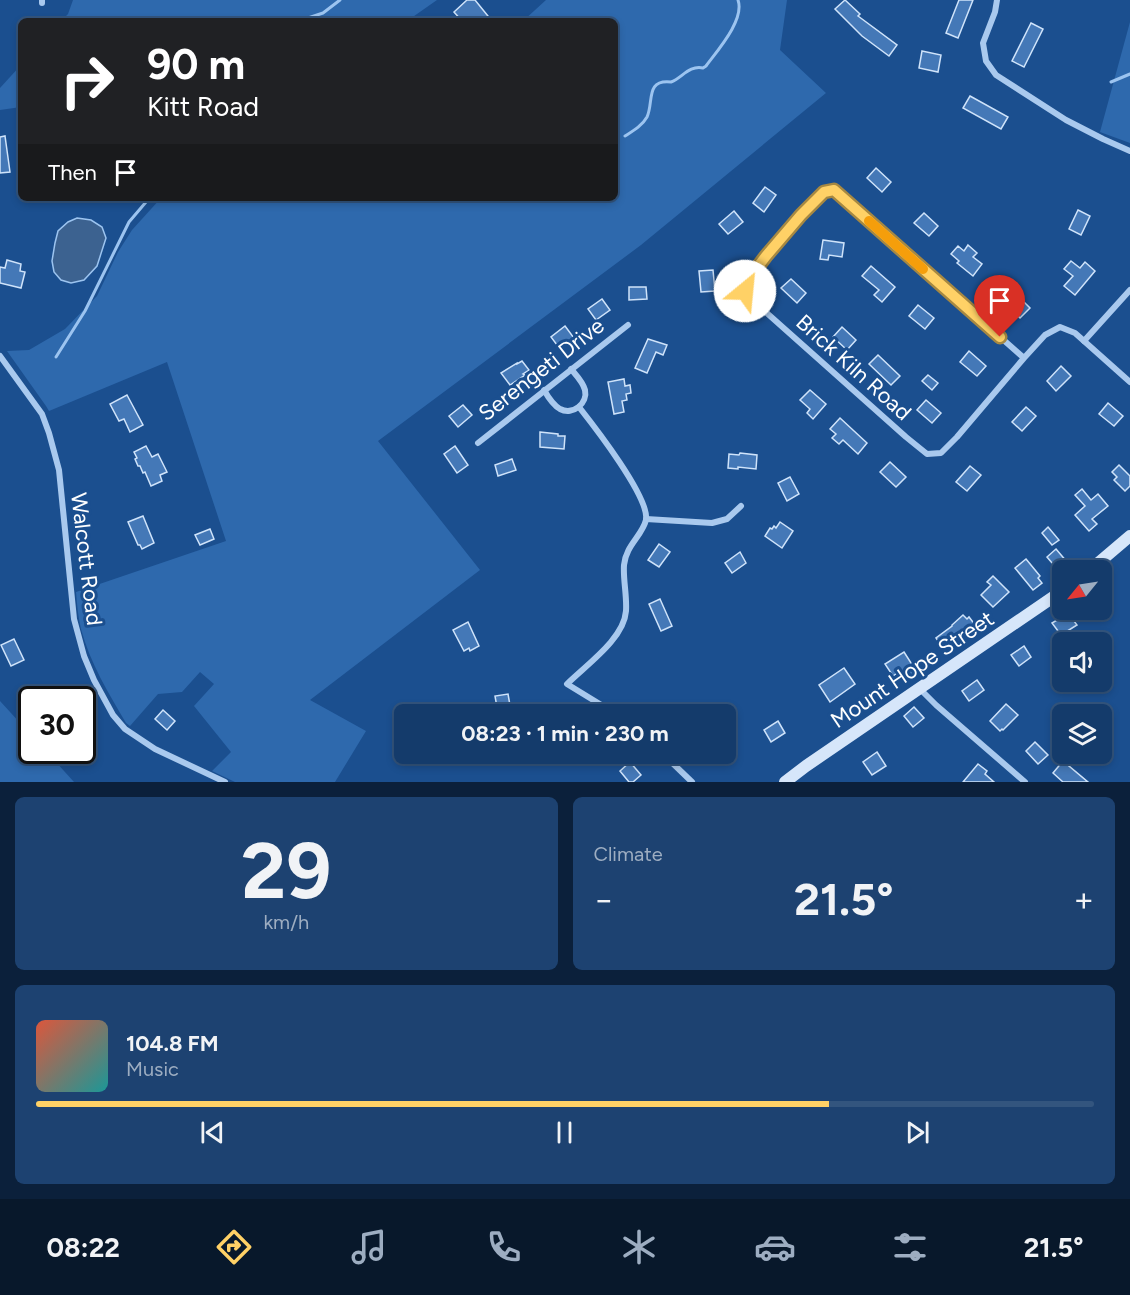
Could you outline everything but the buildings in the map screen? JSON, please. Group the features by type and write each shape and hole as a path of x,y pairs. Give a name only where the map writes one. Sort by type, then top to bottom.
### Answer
{"street":[{"path":"997,0 995,12 983,43 986,61 996,75 1066,120 1130,151"},
{"name":"Brick Kiln Road","path":"834,190 1024,358 957,438 941,453 927,454 759,306 745,291 747,281 816,200 824,192 834,190"},
{"path":"1084,341 1130,290"},
{"name":"Serengeti Drive","path":"477,443 628,325"},
{"path":"1024,358 1045,335 1060,327 1075,333 1130,382"},
{"name":"Walcott Road","path":"0,356 42,414 50,433 59,470 74,619 84,656 94,680 113,714 125,729 155,749 225,782"},
{"path":"544,390 558,408 564,411 571,411 579,407 585,398 584,387 571,369"},
{"path":"579,407 622,465 643,503 646,519 625,558 626,613 623,624 611,642 567,684 600,704"},
{"path":"646,519 712,523 727,519 741,506"},
{"path":"1102,560 1130,536"},
{"name":"Mount Hope Street","path":"785,782 1052,598"},
{"path":"920,689 1025,782"},
{"path":"673,764 692,782"}],"shaded area":[{"path":"73,0 437,0 411,18 64,18"},
{"path":"546,0 787,0 780,50 826,93 641,245 378,441 480,570 310,700 366,731 335,782 235,782 212,771 231,752 194,706 214,684 200,672 182,692 158,694 130,726 126,723 95,666 79,620 76,592 226,541 167,362 49,411 7,351 29,350 65,329 97,296 118,252 132,230 158,201 618,201 618,18 526,18"},
{"path":"1130,22 1130,143 1100,132"},
{"path":"18,68 18,107 0,110 0,88"},
{"path":"77,218 91,220 102,227 106,238 97,266 84,280 71,283 61,280 54,272 52,261 58,231"},
{"path":"0,701 18,721 18,764 58,764 74,782 0,782"}],"waterway":[{"path":"308,18 323,13 340,0"},
{"path":"625,136 640,126 647,117 652,93 657,84 671,82 694,68 706,66 734,26 738,17 738,0"},
{"path":"1111,82 1130,74"},
{"path":"56,357 85,311 129,222 148,201"}],"slow traffic":[{"path":"869,221 923,269"}],"route":[{"path":"745,291 747,281 801,215 824,192 834,190 1000,337"}]}
